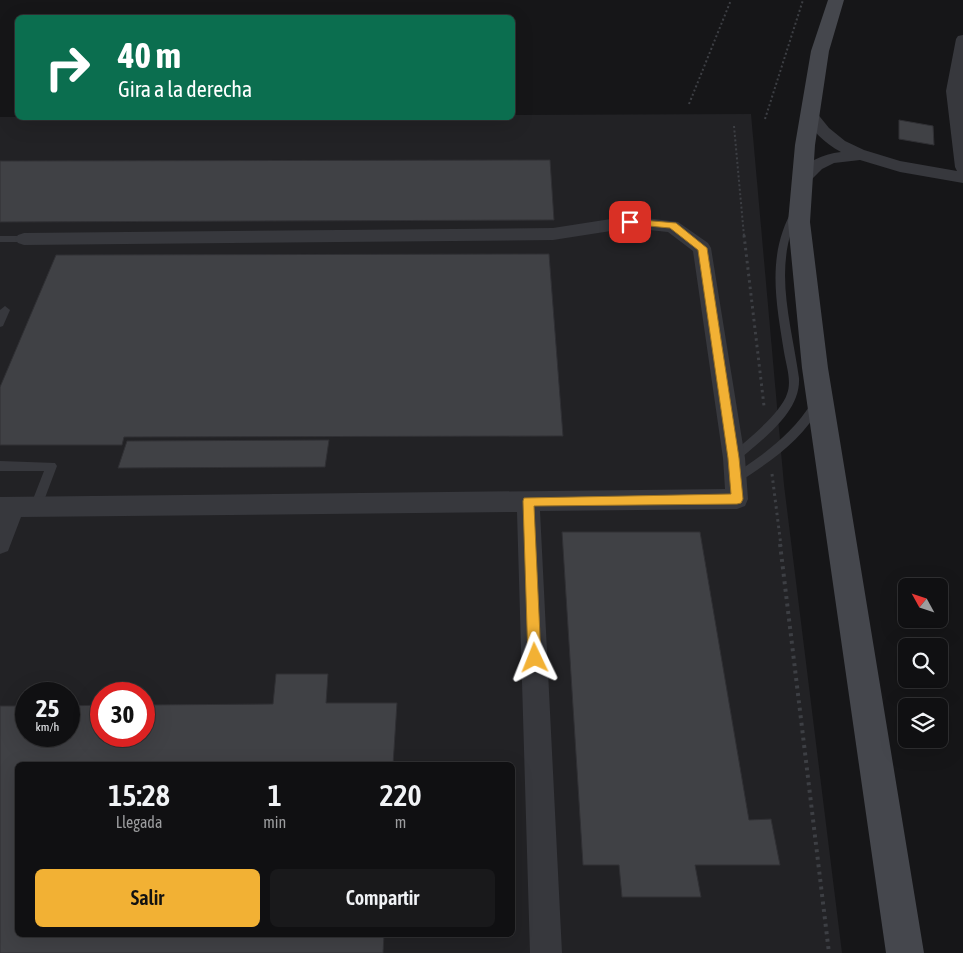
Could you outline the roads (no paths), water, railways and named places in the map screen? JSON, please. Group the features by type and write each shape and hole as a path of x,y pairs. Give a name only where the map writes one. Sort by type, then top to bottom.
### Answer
{"main road":[{"path":"836,0 820,51 804,151 799,222 820,398 906,953"}],"street":[{"path":"963,39 961,64 954,91 963,167"},
{"path":"810,115 825,135 844,147 862,155 893,166 963,177"},
{"path":"804,151 808,146 817,142 844,147"},
{"path":"802,178 819,162 893,152 962,163"},
{"path":"0,543 6,507 737,499 734,458 702,248 672,226 630,222 553,234 24,239"},
{"path":"528,501 546,953"}],"lane":[{"path":"734,458 784,408 793,392 783,306 780,253 782,237 787,224 800,204"},
{"path":"0,239 24,239"},
{"path":"0,323 5,310"},
{"path":"736,479 770,456 798,432 820,398"},
{"path":"0,466 51,466 36,507"}]}
